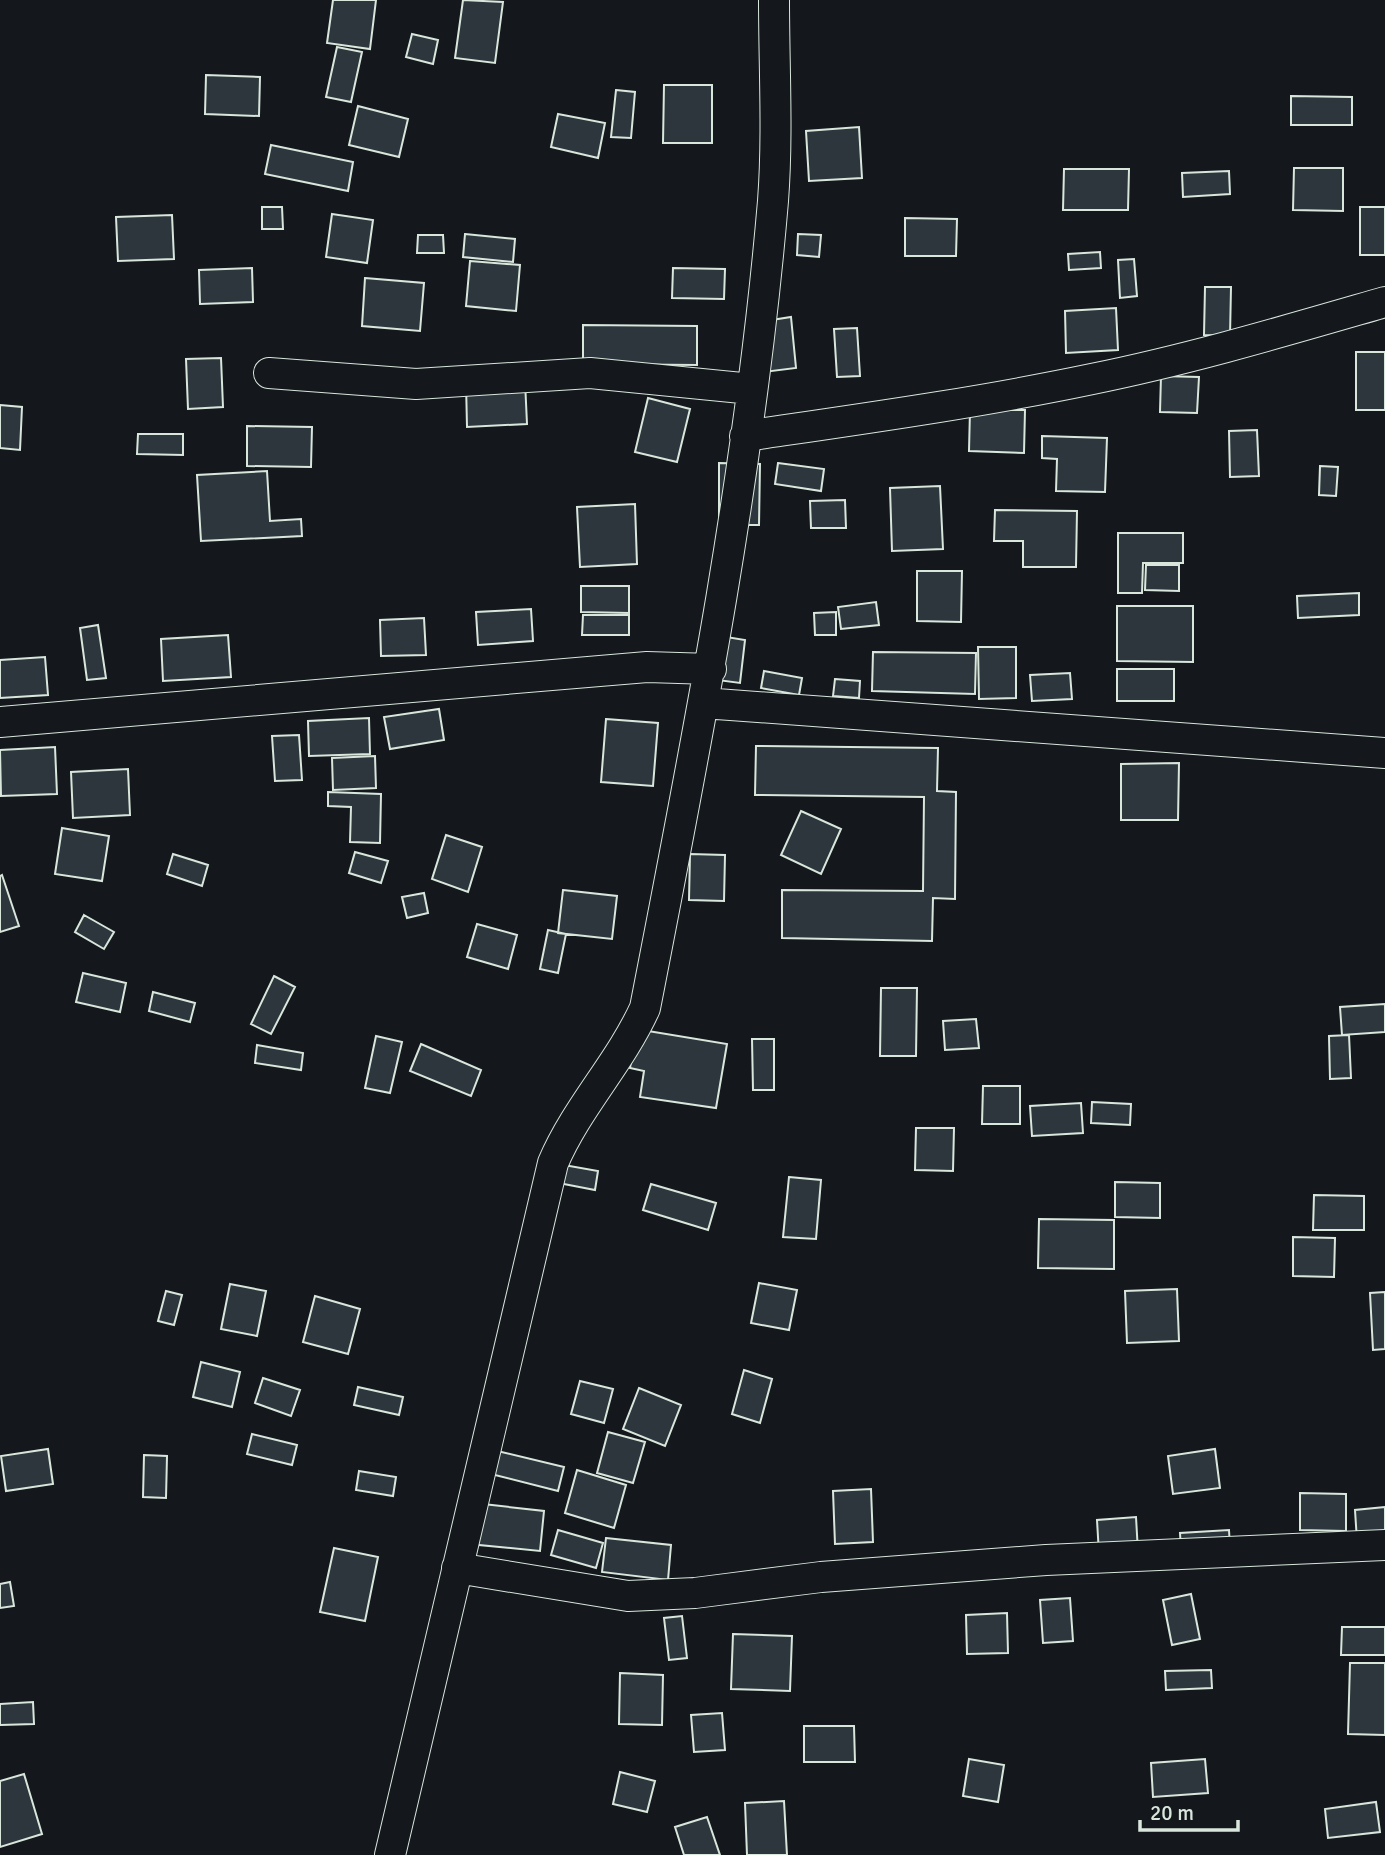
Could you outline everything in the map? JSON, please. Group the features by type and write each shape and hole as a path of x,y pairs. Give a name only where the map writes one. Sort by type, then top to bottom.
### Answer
{"street":[{"path":"390,1855 553,1163 568,1128 632,1037 645,1007 711,668 752,389 773,199 774,0"},
{"path":"745,436 947,407 1094,379 1267,337 1385,302"},
{"path":"269,373 416,384 590,373 752,389"},
{"path":"0,722 647,667 711,668"},
{"path":"703,703 1385,753"},
{"path":"457,1568 628,1596 695,1593 821,1577 1046,1560 1385,1545"}],"building":[{"path":"333,0 376,0 370,49 327,43"},
{"path":"463,0 503,2 495,63 455,58"},
{"path":"412,34 438,40 433,64 406,57"},
{"path":"337,47 362,52 351,102 326,97"},
{"path":"206,75 260,77 259,116 205,114"},
{"path":"664,85 712,85 712,143 663,143"},
{"path":"616,90 635,92 631,138 611,137"},
{"path":"1291,96 1352,97 1352,125 1291,125"},
{"path":"358,106 408,119 399,157 349,145"},
{"path":"558,114 605,123 598,158 551,147"},
{"path":"859,127 862,178 809,181 806,131"},
{"path":"271,145 353,162 348,191 265,174"},
{"path":"1294,168 1343,168 1343,211 1293,210"},
{"path":"1064,169 1129,169 1128,210 1063,210"},
{"path":"1229,171 1230,194 1183,197 1182,173"},
{"path":"262,207 282,207 283,229 262,229"},
{"path":"1360,207 1385,207 1385,255 1360,255"},
{"path":"332,214 373,220 367,263 326,257"},
{"path":"172,215 174,259 118,261 116,217"},
{"path":"905,218 957,219 956,256 905,256"},
{"path":"465,234 515,239 513,262 463,257"},
{"path":"798,234 821,235 819,257 797,255"},
{"path":"418,235 443,235 444,253 417,253"},
{"path":"1100,252 1101,268 1069,270 1068,254"},
{"path":"1134,259 1137,296 1120,298 1118,260"},
{"path":"470,261 520,265 516,311 466,306"},
{"path":"252,268 253,302 200,304 199,270"},
{"path":"673,268 725,269 724,299 672,298"},
{"path":"365,278 424,283 420,331 362,326"},
{"path":"1205,287 1231,287 1230,336 1204,335"},
{"path":"1116,308 1118,350 1066,353 1065,311"},
{"path":"791,317 796,368 764,372 758,322"},
{"path":"583,325 697,326 697,365 583,364"},
{"path":"857,328 860,376 837,377 834,329"},
{"path":"1356,352 1385,352 1385,410 1356,410"},
{"path":"221,358 223,407 188,409 186,359"},
{"path":"1161,376 1199,377 1197,413 1160,412"},
{"path":"525,381 527,424 467,427 466,383"},
{"path":"648,398 690,409 677,462 635,452"},
{"path":"0,405 22,407 20,450 0,448"},
{"path":"970,410 1025,410 1024,453 969,451"},
{"path":"247,426 312,427 311,467 247,466"},
{"path":"1257,430 1259,476 1230,477 1229,431"},
{"path":"138,434 183,434 183,455 137,454"},
{"path":"1042,436 1107,438 1105,492 1056,491 1057,459 1042,458"},
{"path":"719,463 760,464 759,525 719,525"},
{"path":"778,463 824,469 821,491 775,484"},
{"path":"1320,466 1338,467 1336,496 1319,495"},
{"path":"267,471 270,521 301,519 302,536 201,541 197,475"},
{"path":"940,486 943,549 892,551 890,488"},
{"path":"845,500 846,528 811,528 810,501"},
{"path":"635,504 637,564 580,567 577,507"},
{"path":"995,510 1077,511 1076,567 1023,567 1023,541 994,541"},
{"path":"1118,533 1183,533 1183,563 1143,563 1142,593 1118,593"},
{"path":"1146,565 1179,565 1179,591 1145,590"},
{"path":"917,571 962,571 961,622 917,621"},
{"path":"581,586 629,586 629,613 581,612"},
{"path":"1359,593 1359,615 1298,618 1297,596"},
{"path":"876,602 879,625 841,629 838,607"},
{"path":"1117,606 1193,606 1193,662 1117,661"},
{"path":"531,609 533,641 478,645 476,612"},
{"path":"836,612 836,635 815,635 814,613"},
{"path":"583,615 629,615 629,635 582,635"},
{"path":"424,618 426,655 381,656 380,620"},
{"path":"98,625 106,678 87,680 80,628"},
{"path":"708,634 745,640 740,683 702,678"},
{"path":"228,635 231,677 163,681 161,639"},
{"path":"978,647 1016,647 1016,698 979,699"},
{"path":"873,652 976,653 975,694 872,691"},
{"path":"45,657 48,695 0,698 0,660"},
{"path":"1117,669 1174,669 1174,701 1117,701"},
{"path":"764,671 802,678 799,695 761,688"},
{"path":"1070,673 1072,699 1032,701 1030,675"},
{"path":"835,679 860,681 859,698 833,696"},
{"path":"439,709 444,740 390,749 384,717"},
{"path":"369,718 370,754 309,756 308,721"},
{"path":"606,719 658,723 653,786 601,782"},
{"path":"299,735 302,780 275,781 272,736"},
{"path":"756,746 938,748 937,791 956,792 955,899 933,898 932,941 782,938 782,890 923,891 924,797 755,795"},
{"path":"55,747 57,794 1,796 0,750"},
{"path":"375,756 376,788 333,790 332,758"},
{"path":"1179,763 1178,820 1121,820 1121,764"},
{"path":"128,769 130,815 73,818 71,772"},
{"path":"328,792 381,794 380,843 350,842 351,807 328,806"},
{"path":"801,811 841,829 821,874 781,855"},
{"path":"62,828 109,836 102,881 55,874"},
{"path":"446,835 482,847 468,892 432,879"},
{"path":"355,852 388,861 381,883 349,873"},
{"path":"173,854 208,865 202,886 167,874"},
{"path":"690,854 725,855 724,901 689,900"},
{"path":"2,875 19,926 0,932 0,876"},
{"path":"563,890 617,896 612,939 558,933"},
{"path":"424,893 428,913 407,918 402,897"},
{"path":"84,915 114,932 104,949 75,932"},
{"path":"477,924 517,935 508,969 467,957"},
{"path":"548,930 566,934 558,973 540,969"},
{"path":"83,973 126,983 120,1012 76,1002"},
{"path":"274,976 295,987 271,1034 251,1024"},
{"path":"881,988 917,988 916,1056 880,1056"},
{"path":"153,992 195,1003 190,1022 149,1011"},
{"path":"1385,1004 1385,1032 1342,1035 1340,1007"},
{"path":"976,1019 979,1048 945,1050 943,1021"},
{"path":"636,1029 727,1044 716,1108 640,1097 644,1071 630,1068"},
{"path":"1349,1035 1351,1078 1330,1079 1329,1036"},
{"path":"376,1036 402,1042 390,1093 365,1088"},
{"path":"752,1039 774,1039 774,1090 753,1090"},
{"path":"421,1044 481,1070 471,1096 410,1071"},
{"path":"257,1045 303,1053 301,1070 255,1063"},
{"path":"983,1086 1020,1086 1020,1124 982,1124"},
{"path":"1092,1102 1131,1104 1130,1125 1091,1123"},
{"path":"1081,1103 1083,1133 1032,1136 1030,1106"},
{"path":"916,1128 954,1128 953,1171 915,1170"},
{"path":"547,1162 598,1171 595,1190 543,1180"},
{"path":"789,1177 821,1180 816,1239 783,1237"},
{"path":"1115,1182 1160,1183 1160,1218 1115,1217"},
{"path":"651,1184 716,1203 708,1230 643,1210"},
{"path":"1314,1195 1364,1196 1364,1230 1313,1230"},
{"path":"1039,1219 1114,1220 1114,1269 1038,1268"},
{"path":"1293,1237 1335,1238 1334,1277 1293,1276"},
{"path":"759,1283 797,1290 789,1330 751,1323"},
{"path":"230,1284 266,1291 257,1336 221,1329"},
{"path":"1177,1289 1179,1341 1127,1343 1125,1291"},
{"path":"166,1291 182,1295 174,1325 158,1321"},
{"path":"1385,1292 1385,1349 1373,1350 1370,1293"},
{"path":"315,1296 360,1309 348,1354 303,1342"},
{"path":"201,1362 240,1372 232,1407 193,1397"},
{"path":"744,1370 772,1379 760,1423 732,1414"},
{"path":"263,1378 300,1390 291,1416 255,1403"},
{"path":"580,1381 613,1389 604,1423 571,1414"},
{"path":"358,1387 403,1397 399,1415 354,1405"},
{"path":"639,1388 681,1405 665,1446 623,1429"},
{"path":"608,1432 645,1442 633,1483 597,1473"},
{"path":"252,1434 297,1445 292,1465 247,1454"},
{"path":"48,1449 53,1484 6,1491 1,1456"},
{"path":"1215,1449 1220,1488 1173,1494 1168,1456"},
{"path":"493,1450 564,1467 558,1491 487,1473"},
{"path":"144,1455 167,1456 166,1498 143,1497"},
{"path":"577,1470 626,1485 614,1528 565,1513"},
{"path":"359,1471 396,1477 393,1496 356,1490"},
{"path":"871,1489 873,1542 835,1544 833,1491"},
{"path":"1300,1493 1346,1494 1346,1531 1300,1530"},
{"path":"474,1503 544,1511 540,1551 469,1544"},
{"path":"1385,1507 1385,1539 1357,1541 1355,1510"},
{"path":"1136,1517 1138,1552 1099,1554 1097,1520"},
{"path":"558,1530 603,1543 596,1568 551,1555"},
{"path":"1229,1530 1230,1547 1181,1549 1180,1533"},
{"path":"606,1538 671,1545 668,1580 602,1572"},
{"path":"334,1548 378,1557 365,1621 320,1612"},
{"path":"10,1582 14,1606 0,1608 0,1584"},
{"path":"1191,1594 1200,1639 1172,1645 1163,1600"},
{"path":"1070,1598 1073,1641 1043,1643 1040,1600"},
{"path":"1007,1613 1008,1653 967,1654 966,1615"},
{"path":"682,1616 687,1658 669,1660 664,1618"},
{"path":"1342,1627 1385,1627 1385,1655 1341,1655"},
{"path":"733,1634 792,1636 790,1691 731,1689"},
{"path":"1350,1663 1385,1663 1385,1735 1348,1734"},
{"path":"1211,1670 1212,1688 1166,1690 1165,1671"},
{"path":"620,1673 663,1675 662,1725 619,1724"},
{"path":"33,1702 34,1724 0,1725 0,1704"},
{"path":"722,1713 725,1750 694,1752 691,1715"},
{"path":"804,1726 854,1726 855,1762 804,1762"},
{"path":"969,1759 1004,1765 998,1802 963,1796"},
{"path":"1205,1759 1208,1793 1153,1797 1151,1763"},
{"path":"620,1772 655,1781 647,1812 613,1804"},
{"path":"24,1774 42,1834 0,1847 0,1781"},
{"path":"784,1801 787,1855 747,1855 745,1803"},
{"path":"1376,1802 1380,1832 1328,1838 1325,1809"},
{"path":"707,1817 720,1855 684,1855 675,1827"}]}
